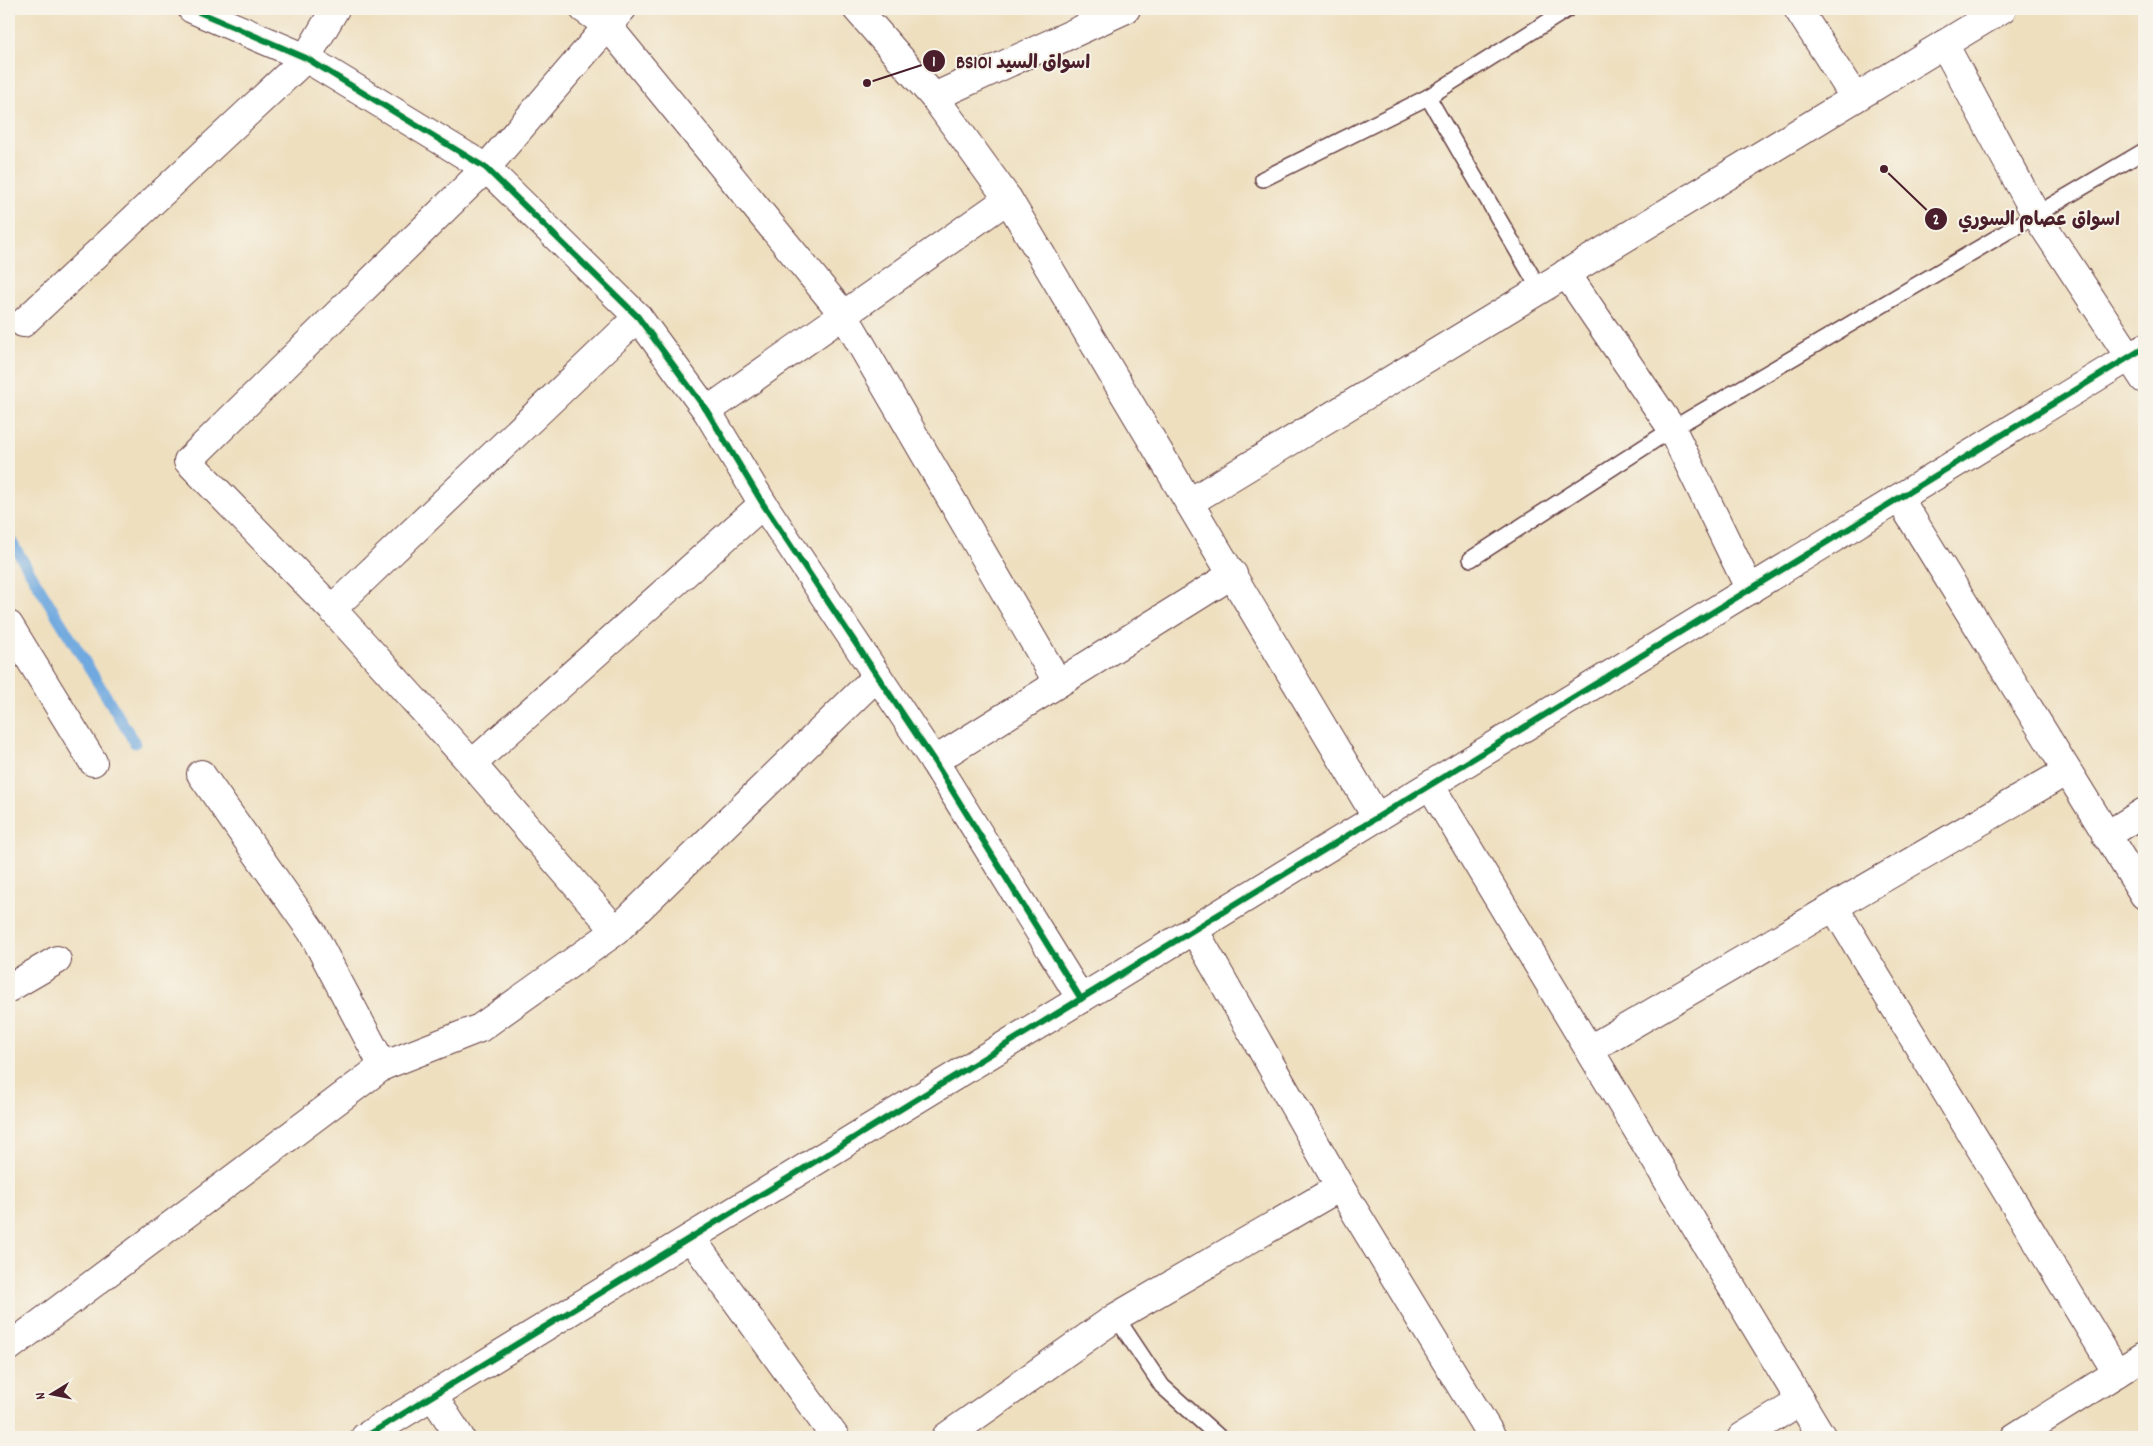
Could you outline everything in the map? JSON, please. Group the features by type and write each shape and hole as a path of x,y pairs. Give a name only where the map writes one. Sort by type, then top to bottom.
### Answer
{"street":[{"path":"192,9 306,58 486,168 638,317 707,411 763,504 934,761 1081,999"},
{"path":"23,323 306,58 335,9"},
{"path":"584,9 614,17 844,315 1058,683"},
{"path":"857,9 934,97 1008,198 1377,818"},
{"path":"934,97 1126,9"},
{"path":"1798,9 1855,98"},
{"path":"1190,502 2002,9"},
{"path":"614,17 486,168 188,460 332,609 472,764 616,931"},
{"path":"365,1437 1899,498 2140,361 2036,215 1944,44"},
{"path":"707,411 1008,198"},
{"path":"1566,273 1672,429 1750,590"},
{"path":"332,609 638,317"},
{"path":"1899,498 2144,895"},
{"path":"472,764 763,504"},
{"path":"934,761 1233,574"},
{"path":"9,625 93,762"},
{"path":"9,1347 383,1066 480,1028 616,931 877,676"},
{"path":"1590,1049 2067,771"},
{"path":"201,774 312,932 383,1066"},
{"path":"1430,785 1590,1049 1799,1402 1822,1437"},
{"path":"2106,836 2144,812"},
{"path":"1834,907 2117,1374"},
{"path":"1194,930 1340,1187 1492,1437"},
{"path":"9,988 57,960"},
{"path":"946,1437 1116,1317 1340,1187"},
{"path":"691,1238 834,1437"},
{"path":"2015,1437 2144,1356"},
{"path":"433,1396 460,1437"},
{"path":"1742,1437 1799,1402"}],"lane":[{"path":"1263,179 1428,97 1568,9"},
{"path":"1428,97 1540,290"},
{"path":"1471,559 1672,429 2144,151"},
{"path":"1116,1317 1162,1386 1219,1437"}],"waterway":[{"path":"9,538 135,743"}],"cycle path":[{"path":"192,9 306,58 486,168 638,317 707,411 763,504 934,761 1081,999"},
{"path":"365,1437 2144,348"}],"place":[{"name":"BS101 اسواق السيد","path":"867,83"},
{"name":"اسواق عصام السوري","path":"1884,169"}]}
